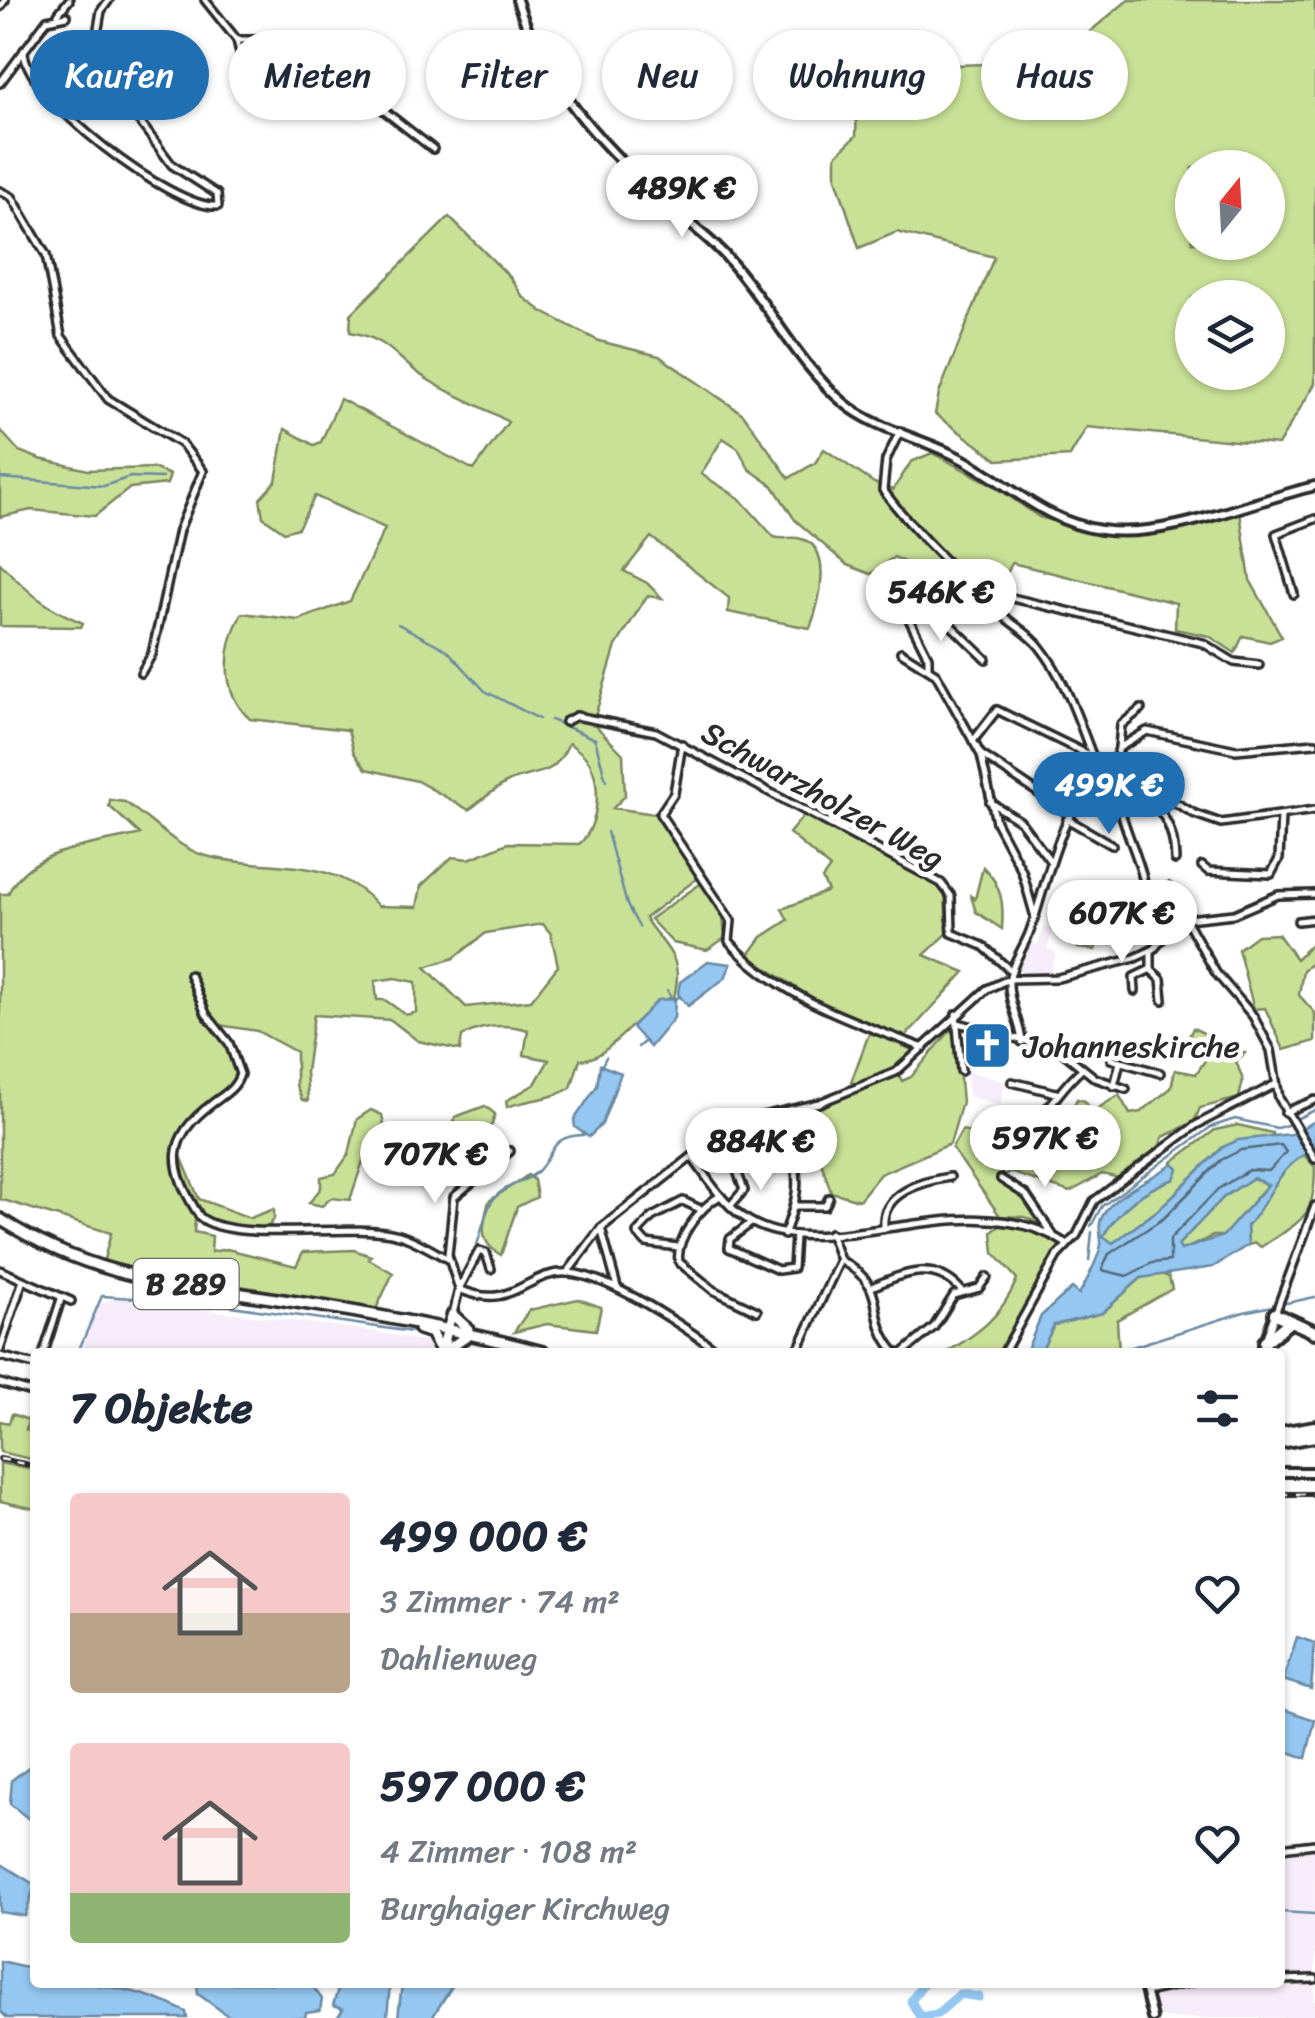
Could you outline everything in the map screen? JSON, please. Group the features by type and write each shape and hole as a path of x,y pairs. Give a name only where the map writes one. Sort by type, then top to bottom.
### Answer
{"highway":[{"path":"1276,1313 1292,1325 1315,1332"},
{"path":"1263,1347 1292,1325"},
{"path":"1285,1432 1315,1423"},
{"path":"1285,1441 1315,1436"}],"main road":[{"name":"B 289","path":"0,1219 72,1260 116,1274 383,1316 528,1348"},
{"path":"450,1348 474,1335 454,1311"},
{"path":"383,1316 431,1333 440,1348"}],"street":[{"path":"0,7 5,0"},
{"path":"0,83 30,38 69,0"},
{"path":"24,50 28,70 61,106 138,174 187,201 218,206 217,194 181,174 102,65 96,46 97,28 110,0"},
{"path":"204,0 229,30"},
{"path":"517,0 538,57 579,113 663,201 731,262 789,346 846,405 960,458 1041,512 1099,530 1137,530 1197,520 1254,500 1315,486"},
{"path":"56,16 67,16"},
{"path":"396,120 433,149"},
{"path":"0,191 12,197 46,255 61,336 108,399 182,444 203,471 180,530 152,654 141,673"},
{"path":"900,432 886,460 883,490 913,531 948,558 1038,643 1067,689 1102,779"},
{"path":"1294,594 1276,534 1315,519"},
{"path":"972,610 932,580 920,578 907,583 986,659"},
{"path":"995,606 1008,597 1203,643 1242,669"},
{"path":"926,603 917,606 910,621 928,657 928,667 981,754 1112,846"},
{"path":"901,652 928,667"},
{"path":"1234,662 1259,665"},
{"path":"1141,708 1121,726 1112,780 1144,892 1144,913"},
{"path":"972,742 997,710 1092,756"},
{"name":"Schwarzholzer Weg","path":"565,722 576,716 625,724 682,744 941,884 951,896 952,933 982,946 1011,971"},
{"path":"1119,748 1147,731 1236,750 1315,743"},
{"path":"682,744 674,793 660,814 731,921 729,941 741,955 824,1010 924,1048"},
{"path":"981,754 990,802 1006,848 1022,871 1034,917"},
{"path":"1022,1042 1020,1020 1009,998 1011,971 1069,817 1093,782 1112,780 1150,788 1208,820 1315,810"},
{"path":"1116,792 1142,796 1155,803 1166,824 1175,860"},
{"path":"990,802 1020,821 1050,862"},
{"path":"1202,866 1208,871 1271,874 1279,859 1281,816"},
{"path":"1168,887 1224,987 1253,1016 1271,1050 1274,1085 1285,1112 1313,1156"},
{"path":"1151,969 1152,951 1173,924 1234,914 1278,895 1315,894"},
{"path":"1298,921 1315,919"},
{"path":"459,1289 492,1299 567,1273 602,1228 736,1122 843,1094 902,1068 987,989 1009,979 1058,978 1152,951"},
{"path":"1135,991 1134,977 1151,969"},
{"path":"1151,969 1161,978 1163,1000"},
{"path":"190,975 206,1014 229,1042 240,1074 232,1088 182,1129 177,1141 174,1154 200,1217 208,1224 244,1230 398,1234 448,1260"},
{"path":"956,1014 961,1071"},
{"path":"958,1023 1060,1050 1082,1068 1126,1089"},
{"path":"1111,1060 1160,1072"},
{"path":"1114,1086 1120,1062"},
{"path":"995,1119 1020,1124 1036,1119 1082,1068"},
{"path":"1012,1082 1056,1093"},
{"path":"1006,1348 1065,1243 1077,1235 1099,1197 1196,1125 1274,1085"},
{"path":"1285,1112 1315,1100"},
{"path":"755,1122 786,1148 794,1166 795,1206 784,1235"},
{"path":"777,1140 785,1132"},
{"path":"459,1289 448,1260 454,1197 510,1151"},
{"path":"692,1156 730,1206 751,1222 784,1235 830,1234 884,1226 1019,1221 1065,1243"},
{"path":"730,1206 744,1190 734,1163"},
{"path":"884,1226 885,1208 895,1196 950,1177"},
{"path":"1001,1178 1026,1195 1053,1235"},
{"path":"720,1196 702,1210 678,1247 679,1262 694,1277 757,1311"},
{"path":"795,1206 825,1206 829,1198"},
{"path":"678,1247 651,1244 637,1234 652,1217 683,1201 702,1210"},
{"path":"1263,1347 1315,1206"},
{"path":"751,1222 730,1239 728,1248 778,1270 793,1268 796,1236"},
{"path":"602,1228 616,1287"},
{"path":"830,1234 840,1260 874,1286 880,1326 893,1348"},
{"path":"443,1348 459,1289 479,1251 486,1253 491,1269"},
{"path":"800,1348 840,1260"},
{"path":"0,1270 72,1302"},
{"path":"874,1286 934,1270 947,1274 961,1290 971,1292 988,1278"},
{"path":"567,1273 616,1287 713,1348"},
{"path":"22,1283 2,1336 0,1353 30,1362"},
{"path":"909,1348 934,1327 961,1290"},
{"path":"45,1348 61,1299"},
{"path":"0,1383 30,1392"},
{"path":"1285,1472 1315,1472"},
{"path":"1285,1847 1315,1844"},
{"path":"1285,1980 1315,1979"},
{"path":"1145,1988 1152,2018"},
{"path":"1146,1992 1165,1988"}],"shaded area":[{"path":"1044,927 1053,929 1047,949 1056,952 1050,975 1022,976 1017,967 1029,943 1038,945"},
{"path":"967,1071 1006,1082 1000,1105 968,1096"},
{"path":"115,1298 371,1331 459,1348 83,1348 97,1306"},
{"path":"1315,1850 1315,2018 1157,2018 1150,1988 1285,1988 1285,1853"}],"green space":[{"path":"1128,0 1315,0 1315,384 1278,445 1087,427 1070,456 998,460 935,414 939,393 994,257 897,232 859,248 836,178 836,155 856,136 856,120 961,120 961,65 981,64 981,120 1128,120 1128,30 1092,30"},
{"path":"449,217 510,277 523,297 543,312 599,341 659,356 743,414 789,478 815,463 824,449 874,483 893,490 911,462 932,453 993,485 1039,517 1115,536 1206,524 1240,513 1250,580 1282,637 1270,642 1243,636 1235,653 1209,636 1175,629 1176,603 1012,563 1001,587 987,578 948,585 894,557 871,574 847,565 795,520 773,486 749,469 738,448 723,438 701,474 739,498 774,537 809,542 817,551 822,576 810,628 728,612 729,598 651,537 624,571 647,583 662,598 647,596 616,646 593,723 623,754 625,796 613,808 655,814 698,878 645,918 675,961 674,997 649,1010 601,1053 580,1059 571,1088 507,1107 506,1101 535,1084 549,1060 524,1055 528,1030 503,1026 478,1029 462,1036 460,1050 418,1041 391,1020 314,1015 306,1072 308,1101 302,1100 296,1085 296,1052 257,1031 219,1025 236,1067 234,1081 192,1119 178,1149 199,1199 250,1218 274,1209 274,1219 266,1230 195,1221 194,1232 212,1236 211,1252 227,1249 296,1266 303,1252 354,1250 371,1256 369,1259 393,1273 376,1309 103,1263 111,1233 0,1199 0,894 8,894 31,866 47,858 140,834 109,806 110,800 125,802 173,839 203,855 319,871 360,889 378,906 417,907 421,886 452,857 469,859 508,843 579,844 591,827 595,816 595,779 587,759 569,743 552,767 510,781 469,810 417,781 366,769 354,753 348,730 250,719 233,695 228,654 242,613 298,620 350,601 385,528 315,496 298,528 284,532 263,517 260,499 276,481 285,429 314,445 321,442 340,399 474,470 508,422 430,381 385,345 350,332 351,314","holes":["543,924 551,934 558,966 531,1000 466,1007 425,967 454,958 486,933","395,978 416,982 416,1012 406,1015 385,1000 377,1000 375,981"]},
{"path":"0,430 19,451 40,459 88,470 153,468 170,475 167,484 130,488 95,516 31,510 0,517"},
{"path":"0,563 38,598 83,623 81,627 0,626"},
{"path":"806,813 921,874 945,892 947,934 924,955 965,972 904,1038 826,1007 748,956 762,937 788,920 782,909 828,891 822,879 830,868 789,833"},
{"path":"983,867 1000,895 1002,929 976,912 971,896 975,899"},
{"path":"703,882 722,907 725,938 707,950 673,943 650,919"},
{"path":"1096,905 1112,911 1103,932 1094,930 1100,933 1095,950 1078,948 1086,926 1065,918 1066,911"},
{"path":"1278,934 1296,959 1315,941 1315,961 1303,970 1299,995 1315,1013 1315,1041 1284,1050 1265,1008 1254,1009 1238,949 1257,935"},
{"path":"955,1025 962,1102 950,1144 880,1174 859,1200 831,1192 804,1110 898,1073 902,1081 911,1077"},
{"path":"1193,1028 1245,1053 1236,1061 1243,1080 1239,1098 1200,1108 1194,1122 1163,1137 1158,1150 1119,1178 1102,1174 1070,1192 1010,1172 999,1178 1025,1196 1048,1228 1025,1217 1000,1216 952,1148 962,1130 1010,1143 1041,1144 1045,1130 1059,1130 1063,1151 1070,1149 1066,1122 1077,1099 1085,1101 1092,1112 1119,1095 1130,1114 1141,1112 1171,1088 1175,1070 1196,1074 1206,1059 1187,1041"},
{"path":"870,1031 917,1052 899,1068 859,1085 851,1082"},
{"path":"485,1106 495,1114 492,1125 468,1141 453,1127 455,1117"},
{"path":"371,1110 382,1115 384,1124 372,1134 350,1200 331,1198 322,1206 309,1203 321,1188 321,1177 335,1174 349,1154 357,1119"},
{"path":"1238,1125 1272,1136 1223,1147 1158,1210 1113,1243 1105,1240 1103,1236 1125,1208 1174,1179 1172,1162 1215,1130"},
{"path":"1303,1154 1315,1167 1312,1198 1303,1217 1261,1247 1255,1243 1248,1245 1247,1226 1285,1169"},
{"path":"528,1175 534,1180 537,1197 517,1207 501,1255 485,1238 489,1201"},
{"path":"1253,1178 1268,1184 1223,1236 1213,1236 1181,1251 1178,1245 1225,1196"},
{"path":"1002,1224 1021,1224 1062,1245 1027,1304 1031,1310 1012,1348 953,1348 989,1322 1017,1279 994,1253 992,1232"},
{"path":"1156,1272 1169,1277 1172,1289 1117,1320 1119,1348 1043,1348 1054,1325 1102,1313 1141,1278"},
{"path":"578,1299 601,1307 596,1330 547,1324 514,1332 529,1310"},
{"path":"12,1414 28,1420 30,1459 0,1452 0,1421 9,1423"},
{"path":"0,1463 30,1469 30,1508 0,1501"}],"water":[{"path":"708,961 731,964 725,978 688,1006 678,994 680,982"},
{"path":"675,999 674,1018 650,1047 632,1027 658,1000"},
{"path":"600,1065 621,1073 602,1124 589,1137 575,1127 574,1120 597,1086"},
{"path":"1315,1121 1315,1149 1291,1164 1276,1183 1247,1226 1248,1245 1213,1267 1141,1278 1102,1313 1054,1325 1043,1348 1028,1348 1041,1316 1072,1288 1079,1294 1082,1289 1100,1250 1101,1219 1108,1207 1173,1164 1178,1169 1174,1179 1143,1194 1117,1216 1103,1236 1113,1243 1158,1210 1223,1147 1238,1140 1291,1134","holes":["1253,1178 1268,1185 1223,1236 1181,1250 1178,1245 1225,1196"]},
{"path":"1297,1637 1315,1643 1311,1689 1285,1681"},
{"path":"1285,1710 1315,1720 1306,1758 1285,1751"},
{"path":"30,1766 30,1820 10,1804 12,1780"},
{"path":"0,1863 30,1882 30,1900 25,1916 0,1912"},
{"path":"0,1961 30,1968 30,1988 131,1991 186,2012 187,2018 7,2018 0,2011"},
{"path":"197,1988 314,1988 322,1999 320,2011 306,2013 305,2018 231,2018 198,1994"},
{"path":"338,1988 390,1988 387,2018 337,2018 343,2009 333,2006"},
{"path":"401,1988 451,1988 432,2018 398,2018"}],"waterway":[{"path":"0,478 104,486 130,477 163,478"},
{"path":"398,624 447,650 485,691 539,719"},
{"path":"551,720 595,739 606,781"},
{"path":"607,832 627,905 639,927"},
{"path":"667,990 672,999"},
{"path":"675,999 680,996"},
{"path":"638,1047 645,1041"},
{"path":"602,1065 606,1057"},
{"path":"1296,1119 1315,1110"},
{"path":"1091,1226 1102,1206 1211,1127 1235,1119 1277,1128 1287,1125"},
{"path":"468,1262 496,1197 537,1172 558,1143 583,1135"},
{"path":"1089,1261 1092,1232"},
{"path":"155,1295 419,1333"},
{"path":"80,1348 102,1296 150,1299"},
{"path":"1129,1348 1244,1312 1315,1297"},
{"path":"1285,1912 1315,1914"},
{"path":"920,1988 911,2001 920,2017 937,2014 960,1994 979,1997"}],"railway":[{"path":"0,1459 30,1465"},
{"path":"1285,1494 1315,1494"}],"place":[{"name":"Johanneskirche","path":"988,1046"}]}
